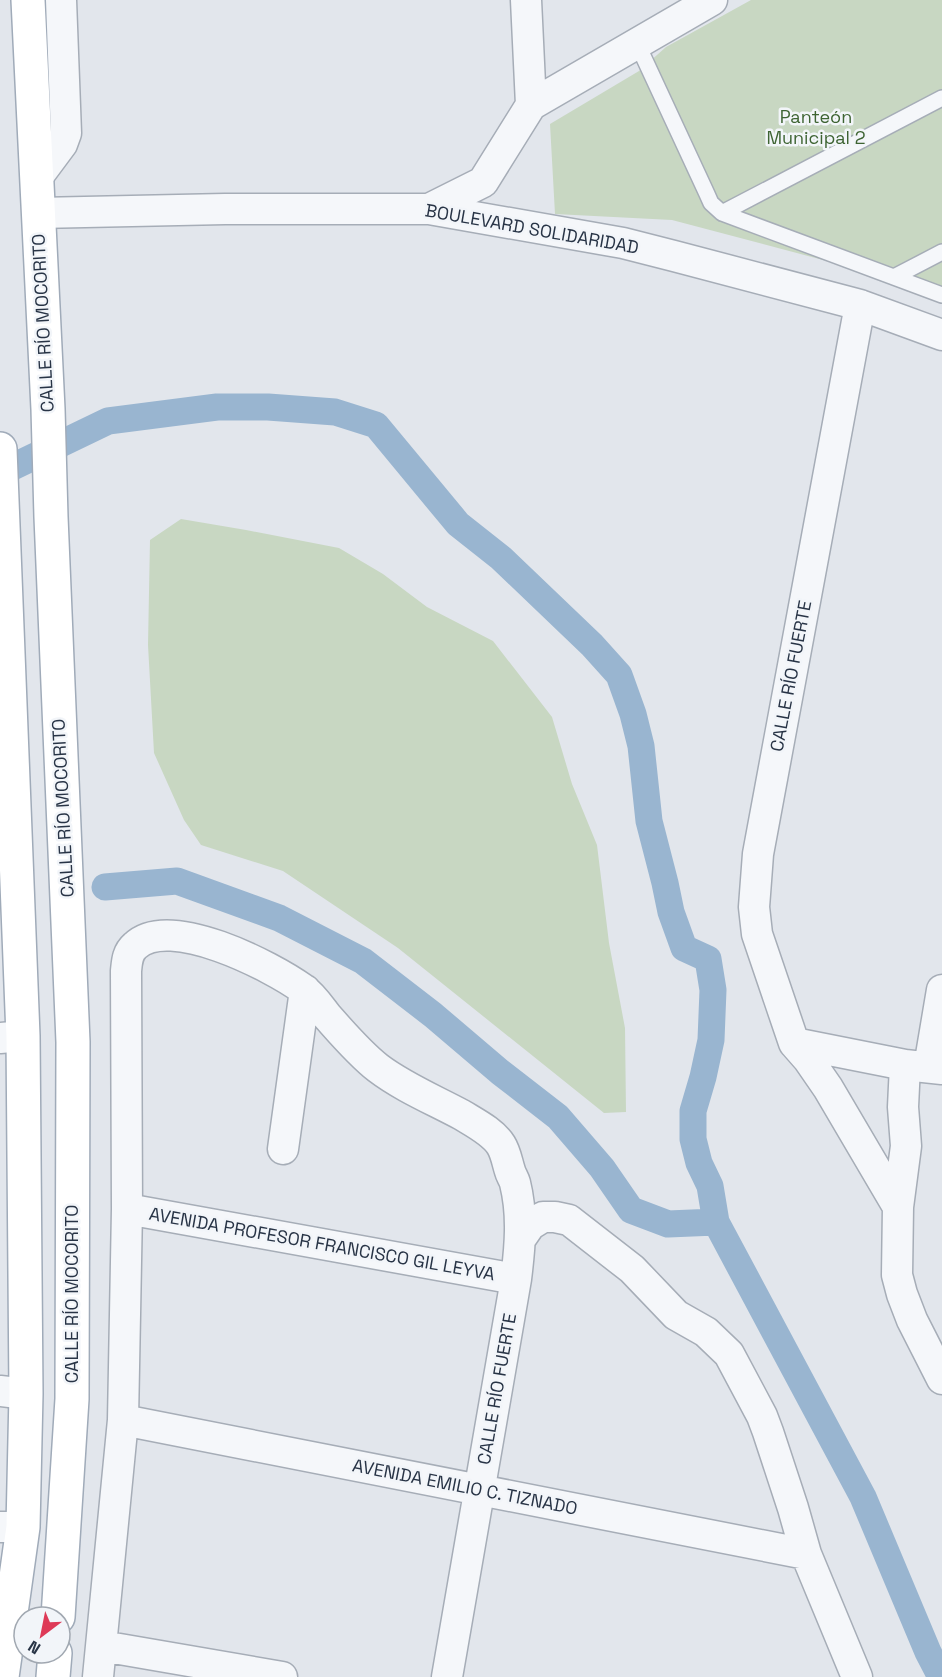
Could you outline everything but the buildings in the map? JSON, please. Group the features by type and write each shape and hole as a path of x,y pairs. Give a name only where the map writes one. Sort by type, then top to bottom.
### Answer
{"main road":[{"name":"CALLE RÍO MOCORITO","path":"28,0 48,409 73,1042 72,1399 59,1605"},
{"path":"0,449 11,1037 13,1392 11,1527 2,1677"}],"street":[{"path":"36,179 62,144 66,133 61,0"},
{"path":"526,0 531,105"},
{"path":"429,208 483,182 531,105 707,1"},
{"name":"BOULEVARD SOLIDARIDAD","path":"38,213 429,208 623,243 860,305 942,335"},
{"name":"CALLE RÍO FUERTE","path":"794,1043 757,934 754,908 756,877 762,830 860,305"},
{"name":"CALLE RÍO FUERTE","path":"98,1677 123,1420 127,1209 126,971 128,956 141,941 174,935 217,945 257,962 305,990 350,1042 378,1068 473,1122 497,1139 503,1149 515,1182 521,1238 516,1279 447,1677"},
{"path":"283,1149 305,990"},
{"path":"942,990 926,1067 903,1107 906,1146 898,1207 897,1275 912,1320 942,1379"},
{"path":"794,1043 926,1067"},
{"path":"794,1043 828,1088 898,1207"},
{"name":"AVENIDA PROFESOR FRANCISCO GIL LEYVA","path":"127,1209 516,1279"},
{"path":"521,1238 530,1225 543,1217 569,1220 632,1269 676,1315 706,1332 729,1354 768,1432 806,1554 857,1677"},
{"name":"AVENIDA EMILIO C. TIZNADO","path":"123,1420 806,1554"},
{"path":"102,1646 282,1677"}],"lane":[{"path":"637,43 707,194 711,202 722,213 942,296"},
{"path":"722,213 942,98"},
{"path":"894,277 942,252"}],"green space":[{"name":"Panteón Municipal 2","path":"751,0 942,0 942,298 876,274 672,220 555,214 550,124 639,71 666,47"},
{"path":"181,519 339,548 383,574 427,607 493,641 552,717 572,784 597,845 609,943 625,1028 626,1112 604,1113 398,948 283,871 201,845 184,820 154,753 148,645 150,540"}],"waterway":[{"path":"0,473 108,421 217,407 268,407 335,412 376,425 458,524 501,558 592,645 619,675 633,714 641,746 649,821 671,912 684,948 708,959 713,990 711,1040 693,1111 693,1139 699,1163 710,1186 716,1222"},
{"path":"105,887 177,881 279,918 363,961 558,1117 602,1168 631,1210 668,1224 716,1222 863,1497 928,1652 941,1677"}]}
